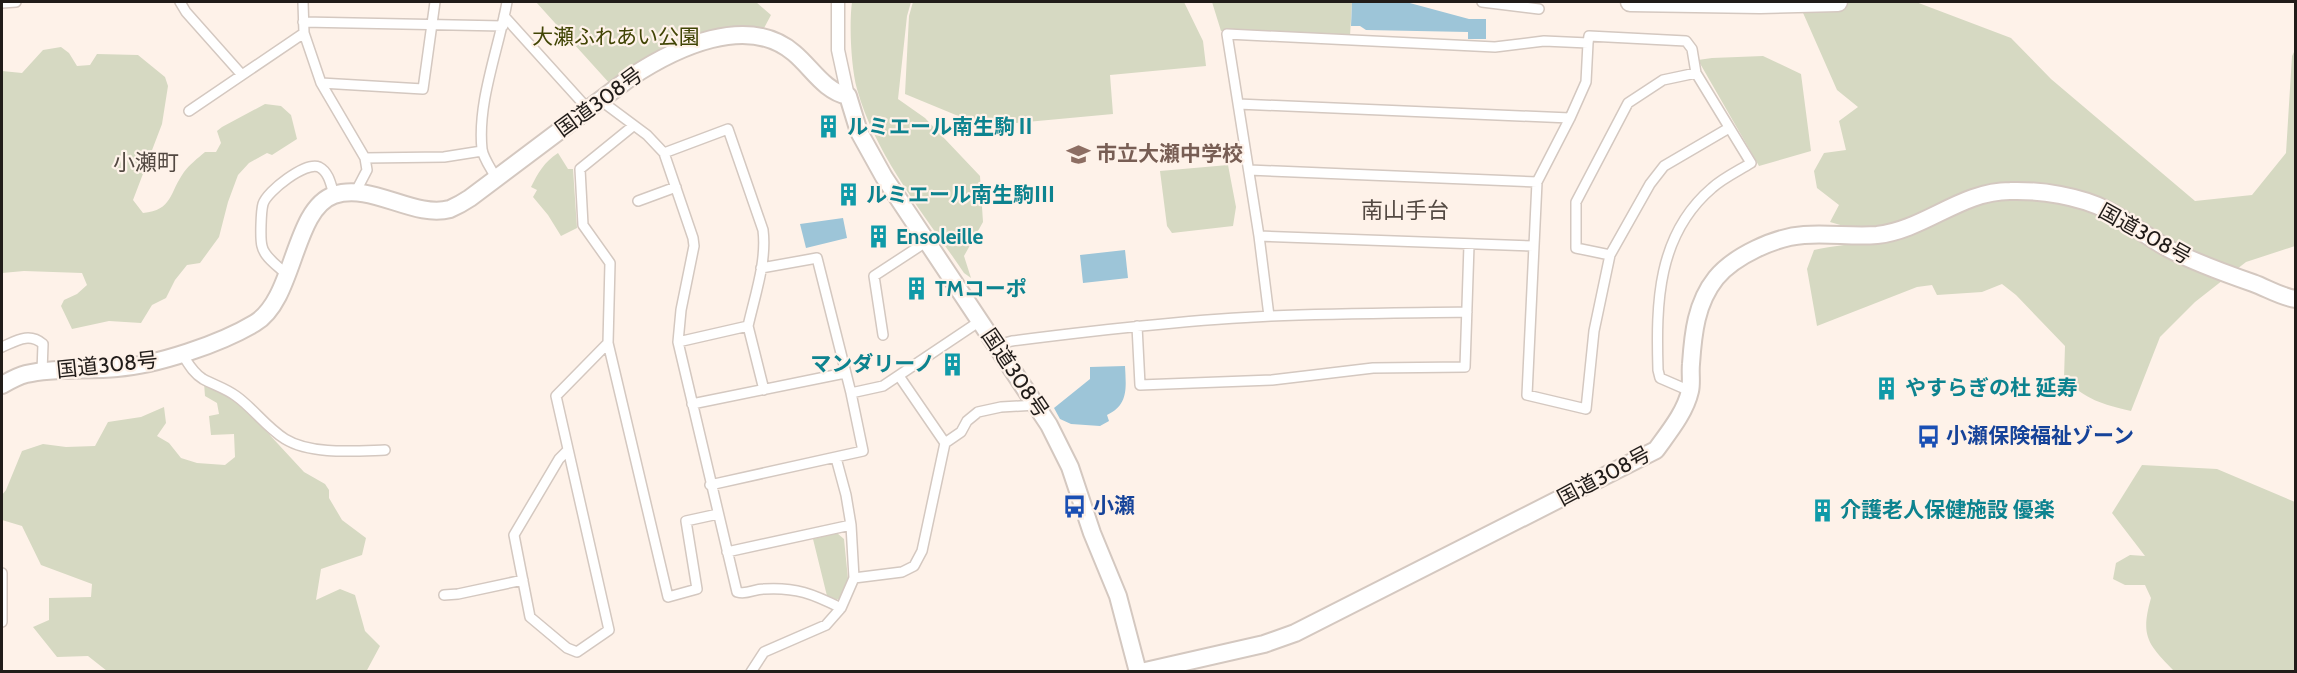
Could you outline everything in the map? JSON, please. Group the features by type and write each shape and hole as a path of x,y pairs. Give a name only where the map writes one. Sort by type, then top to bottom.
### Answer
{"highway":[{"path":"1630,2 1760,4 1838,2"},
{"name":"国道308号","path":"2,385 20,376 42,372 120,368 182,354 246,328 270,311 314,212 322,202 334,195 355,193 440,210 461,204 631,77 666,56 709,41 741,34 766,39 789,49 820,80 839,94 848,96 859,132 872,155 926,242 1049,425 1070,467 1092,533 1118,596 1139,672 1264,644 1295,633 1633,464 1656,450 1684,406 1690,391 1693,343 1704,297 1716,278 1737,260 1763,246 1802,235 1867,235 1891,232 1962,202 1991,193 2039,192 2094,205 2202,265 2295,299"}],"street":[{"path":"2,3 16,2"},
{"path":"180,2 186,12 242,75"},
{"path":"303,2 304,33 321,82 365,158 366,170 355,193"},
{"path":"321,82 423,89 435,2"},
{"path":"496,178 482,151 484,100 507,2"},
{"path":"838,2 838,50 848,96"},
{"path":"1482,2 1539,9"},
{"path":"303,22 504,21 594,104 647,135 664,153 694,246 681,309 678,342 736,592 745,594 760,589 788,588 811,593 841,608"},
{"path":"189,111 304,33"},
{"path":"1269,316 1260,236 1227,34 1495,47 1544,41 1588,43"},
{"path":"1690,391 1660,378 1658,370 1659,306 1663,268 1679,227 1689,212 1713,186 1751,163 1696,73 1692,49 1686,41 1589,36 1586,82 1538,182 1527,395 1586,409 1594,331 1611,255 1650,184 1664,166 1729,128"},
{"path":"1611,255 1576,248 1576,202 1628,103 1663,80 1696,73"},
{"path":"1238,104 1570,118"},
{"path":"633,126 580,169 583,225 610,263 608,343 668,597 697,589 686,521 718,514"},
{"path":"664,153 728,129 763,230 761,268 748,326 764,390"},
{"path":"365,158 444,157 482,151"},
{"path":"286,274 268,258 262,247 263,204 272,190 308,166 318,167 328,175 334,195"},
{"path":"1249,170 1538,182"},
{"path":"638,201 676,187"},
{"path":"1260,236 1534,246"},
{"path":"883,335 874,276 926,242"},
{"path":"1137,326 1140,385 1272,380 1373,368 1465,367 1469,245"},
{"path":"710,484 863,451 817,258 761,268"},
{"path":"997,345 1012,341 1137,326 1269,316 1467,312"},
{"path":"851,393 883,386 980,321"},
{"path":"678,342 748,326"},
{"path":"2,347 26,337 37,339 43,344 42,372"},
{"path":"568,450 560,459 514,535 530,617 567,648 577,652 609,630 556,396 608,343"},
{"path":"182,354 192,369 202,378 223,387 242,400 286,439 302,446 341,451 385,450"},
{"path":"692,404 844,373"},
{"path":"899,376 945,443"},
{"path":"854,578 902,572 914,566 922,551 945,443 961,432 968,421 978,412 1001,407 1036,405"},
{"path":"752,672 764,652 826,625 841,608 854,578 851,525 836,458"},
{"path":"727,552 851,525"},
{"path":"2,573 2,622"},
{"path":"444,595 523,580"}],"green space":[{"name":"大瀬ふれあい公園","path":"536,2 756,2 771,15 763,30 745,29 611,85"},
{"path":"852,2 911,2 907,16 898,99 925,118 980,176 983,222 964,256 971,278 964,273 903,185 865,114 853,69"},
{"path":"913,2 1184,2 1203,41 1206,66 1110,75 1113,114 972,127 968,120 905,94 909,16"},
{"path":"1212,2 1352,2 1350,36 1221,31"},
{"path":"1810,2 1916,2 2011,38 2051,79 2195,201 2252,195 2286,153 2292,56 2295,50 2295,246 2246,262 2195,302 2160,337 2131,411 2095,400 2064,378 2065,346 2016,295 2002,284 1982,292 1937,295 1932,285 1917,287 1817,326 1807,269 1814,250 1870,239 1868,233 1830,222 1839,205 1817,188 1814,171 1824,153 1846,150 1839,121 1858,107 1837,90 1800,6"},
{"path":"61,47 69,53 77,66 90,65 97,54 138,55 165,77 168,86 162,124 133,200 143,213 153,211 165,204 188,167 205,152 216,152 221,143 217,131 222,127 265,104 281,106 291,115 297,139 272,155 267,153 249,163 238,175 219,237 200,263 187,265 175,280 166,298 152,305 141,323 109,321 72,329 61,306 64,300 77,294 87,285 82,273 24,271 2,273 2,71 22,73 43,50"},
{"path":"1763,56 1801,74 1811,151 1759,166 1698,60"},
{"path":"558,153 568,169 573,169 577,228 561,236 533,197 537,190 531,187 542,168"},
{"path":"1228,165 1236,207 1233,226 1172,233 1167,226 1160,171"},
{"path":"204,383 227,394 254,418 304,472 325,484 329,490 329,498 342,520 366,538 362,555 321,569 316,600 340,589 355,595 365,631 380,646 366,672 107,671 88,656 57,657 33,627 49,620 49,598 91,597 92,584 41,565 22,526 2,520 2,495 22,451 43,444 66,447 95,446 108,422 141,417 164,407 166,423 157,436 169,443 181,458 197,463 225,465 235,457 234,434 211,435 209,416 219,414 217,403 205,396"},
{"path":"2142,465 2217,469 2295,502 2295,671 2174,671 2152,646 2146,622 2151,598 2145,585 2125,585 2113,579 2116,563 2130,555 2145,556 2112,513"},
{"path":"837,533 844,539 848,579 841,598 834,601 827,596 813,539"}],"water":[{"path":"1352,2 1406,2 1469,19 1486,19 1486,39 1468,39 1468,32 1366,30 1360,26 1351,26"},
{"path":"843,218 847,238 806,248 800,224"},
{"path":"1125,250 1128,278 1083,283 1080,255"},
{"path":"1125,366 1125,395 1119,406 1107,415 1109,421 1100,426 1071,424 1060,419 1054,408 1090,379 1090,367"}],"place":[{"name":"ルミエール南生駒Ⅱ","path":"829,127"},
{"name":"市立大瀬中学校","path":"1078,154"},
{"name":"ルミエール南生駒Ⅲ","path":"848,195"},
{"name":"Ensoleille","path":"878,237"},
{"name":"TMコーポ","path":"917,289"},
{"name":"マンダリーノ","path":"953,364"},
{"name":"やすらぎの杜 延寿","path":"1887,388"},
{"name":"小瀬保険福祉ゾーン","path":"1928,436"},
{"name":"小瀬","path":"1075,506"},
{"name":"介護老人保健施設 優楽","path":"1822,510"}],"district":[{"name":"小瀬町","path":"146,162"},
{"name":"南山手台","path":"1405,210"}]}
